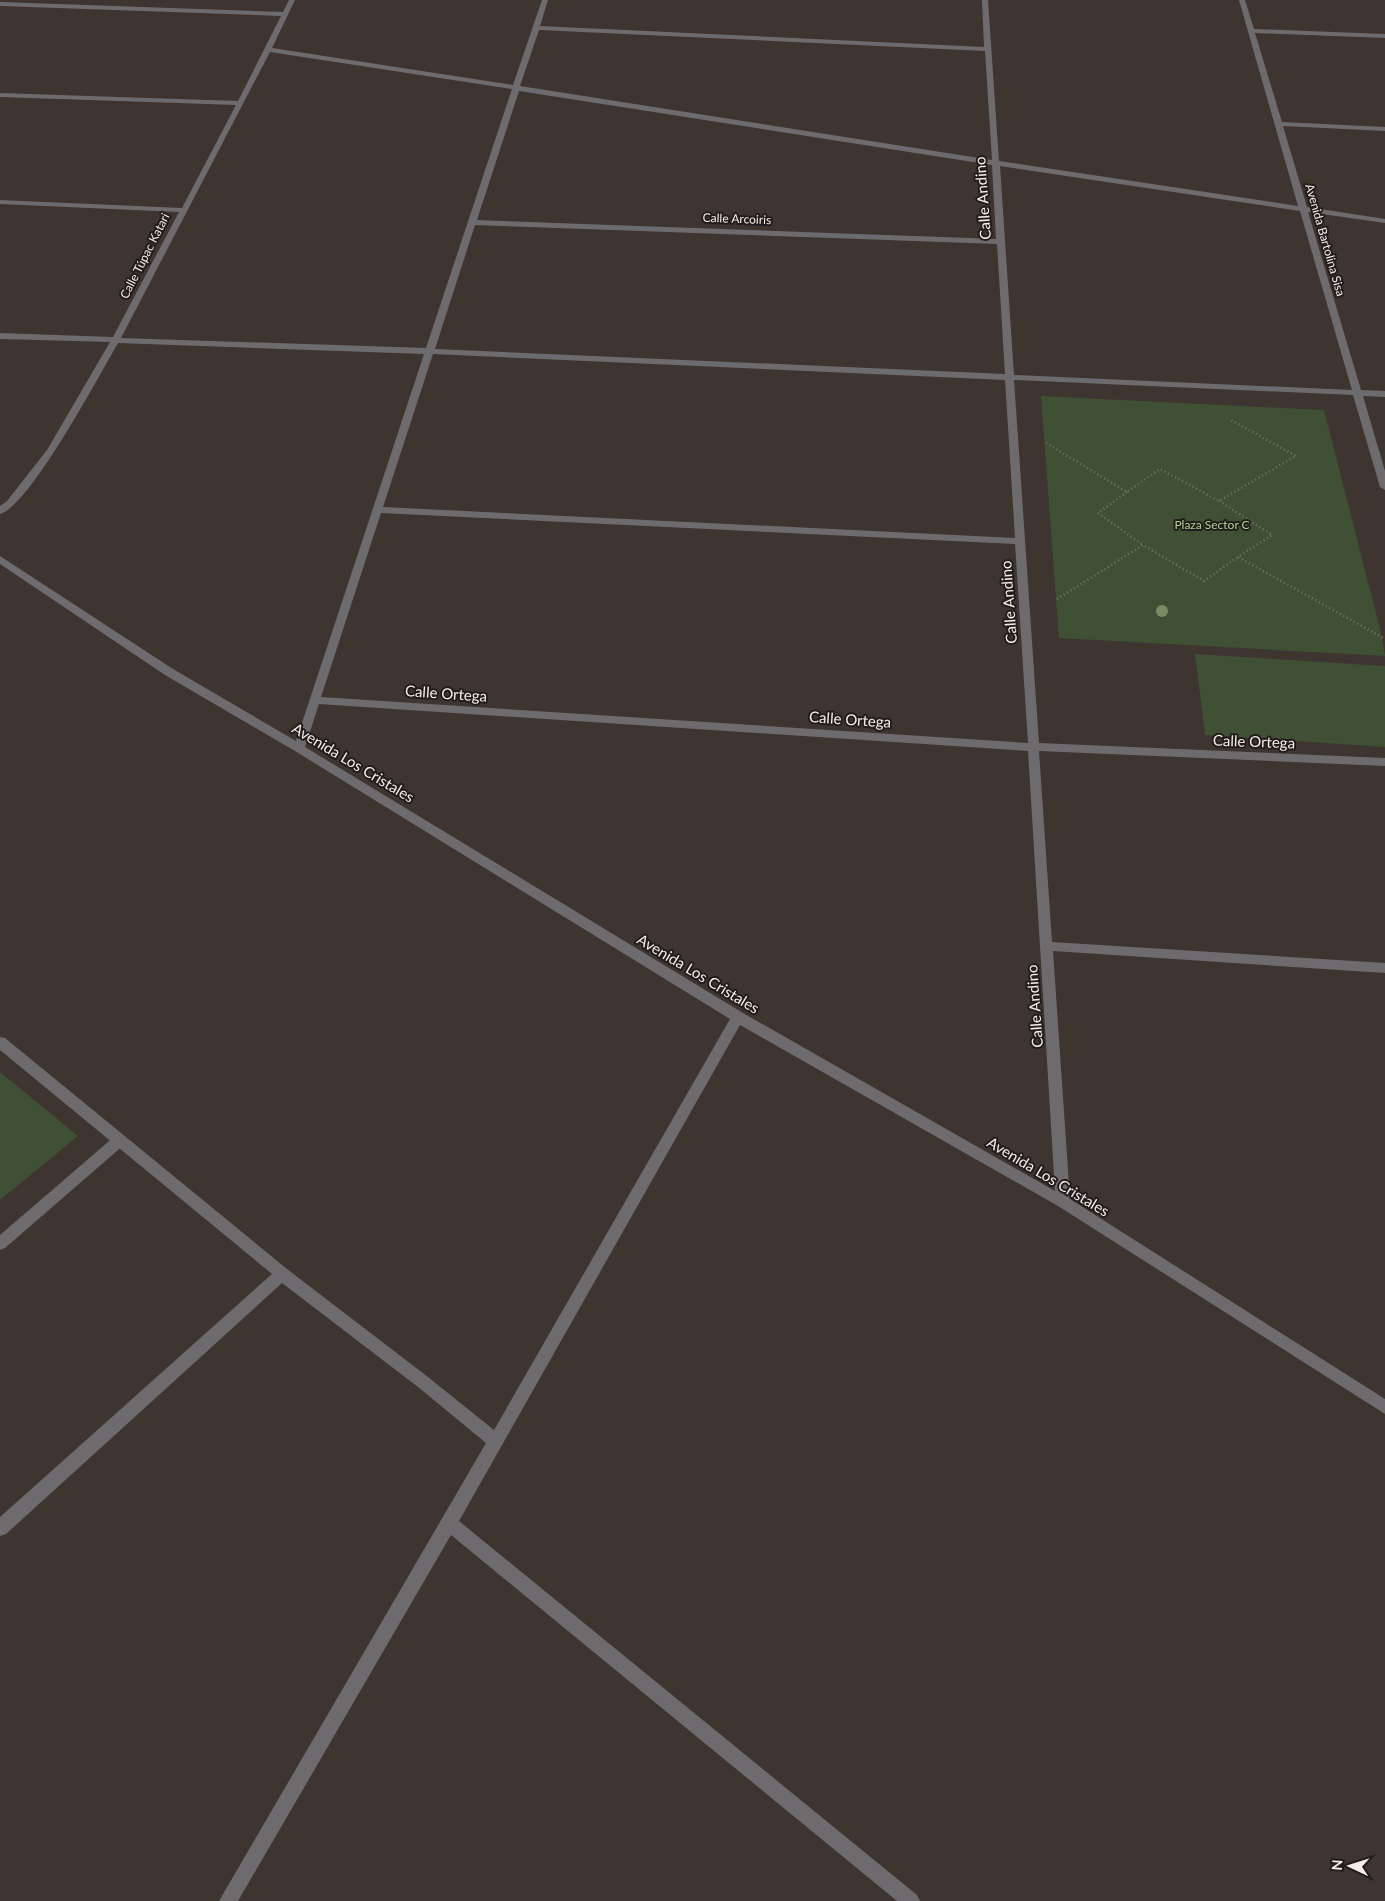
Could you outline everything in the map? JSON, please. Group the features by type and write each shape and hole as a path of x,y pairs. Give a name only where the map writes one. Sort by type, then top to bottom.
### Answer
{"street":[{"name":"Calle Túpac Katari","path":"0,512 10,503 50,451 116,340 241,103 292,0"},
{"path":"298,748 544,0"},
{"name":"Calle Andino","path":"985,0 1063,1202"},
{"name":"Avenida Bartolina Sisa","path":"1242,0 1385,487"},
{"path":"0,4 284,14"},
{"path":"535,28 988,49"},
{"path":"1251,31 1385,36"},
{"path":"267,49 996,163 1385,221"},
{"path":"0,95 241,103"},
{"path":"1278,124 1385,129"},
{"path":"0,202 183,210"},
{"name":"Calle Arcoiris","path":"472,222 1001,242"},
{"path":"0,336 429,352 1385,394"},
{"path":"376,510 1021,541"},
{"name":"Avenida Los Cristales","path":"0,559 170,672 738,1017 1063,1202 1385,1407"},
{"name":"Calle Ortega","path":"314,700 1034,748 1385,762"},
{"path":"1046,946 1385,968"},
{"path":"228,1901 496,1442 738,1017"},
{"path":"0,1042 282,1274 423,1382 496,1442"},
{"path":"0,1244 120,1140"},
{"path":"0,1528 282,1274"},
{"path":"449,1523 911,1901"}],"path":[{"path":"1200,386 1202,404 1296,456 1219,501"},
{"path":"1014,442 1044,442 1127,492"},
{"path":"1160,470 1219,501 1272,535 1204,581 1143,545 1098,514 1127,492 1160,470"},
{"path":"1024,598 1056,599 1143,545"},
{"path":"1238,557 1385,639"}],"green space":[{"name":"Plaza Sector C","path":"1041,396 1324,410 1382,637 1385,656 1059,638"},
{"path":"1195,654 1385,666 1385,747 1205,735"},
{"path":"0,1072 78,1136 0,1200"}]}
